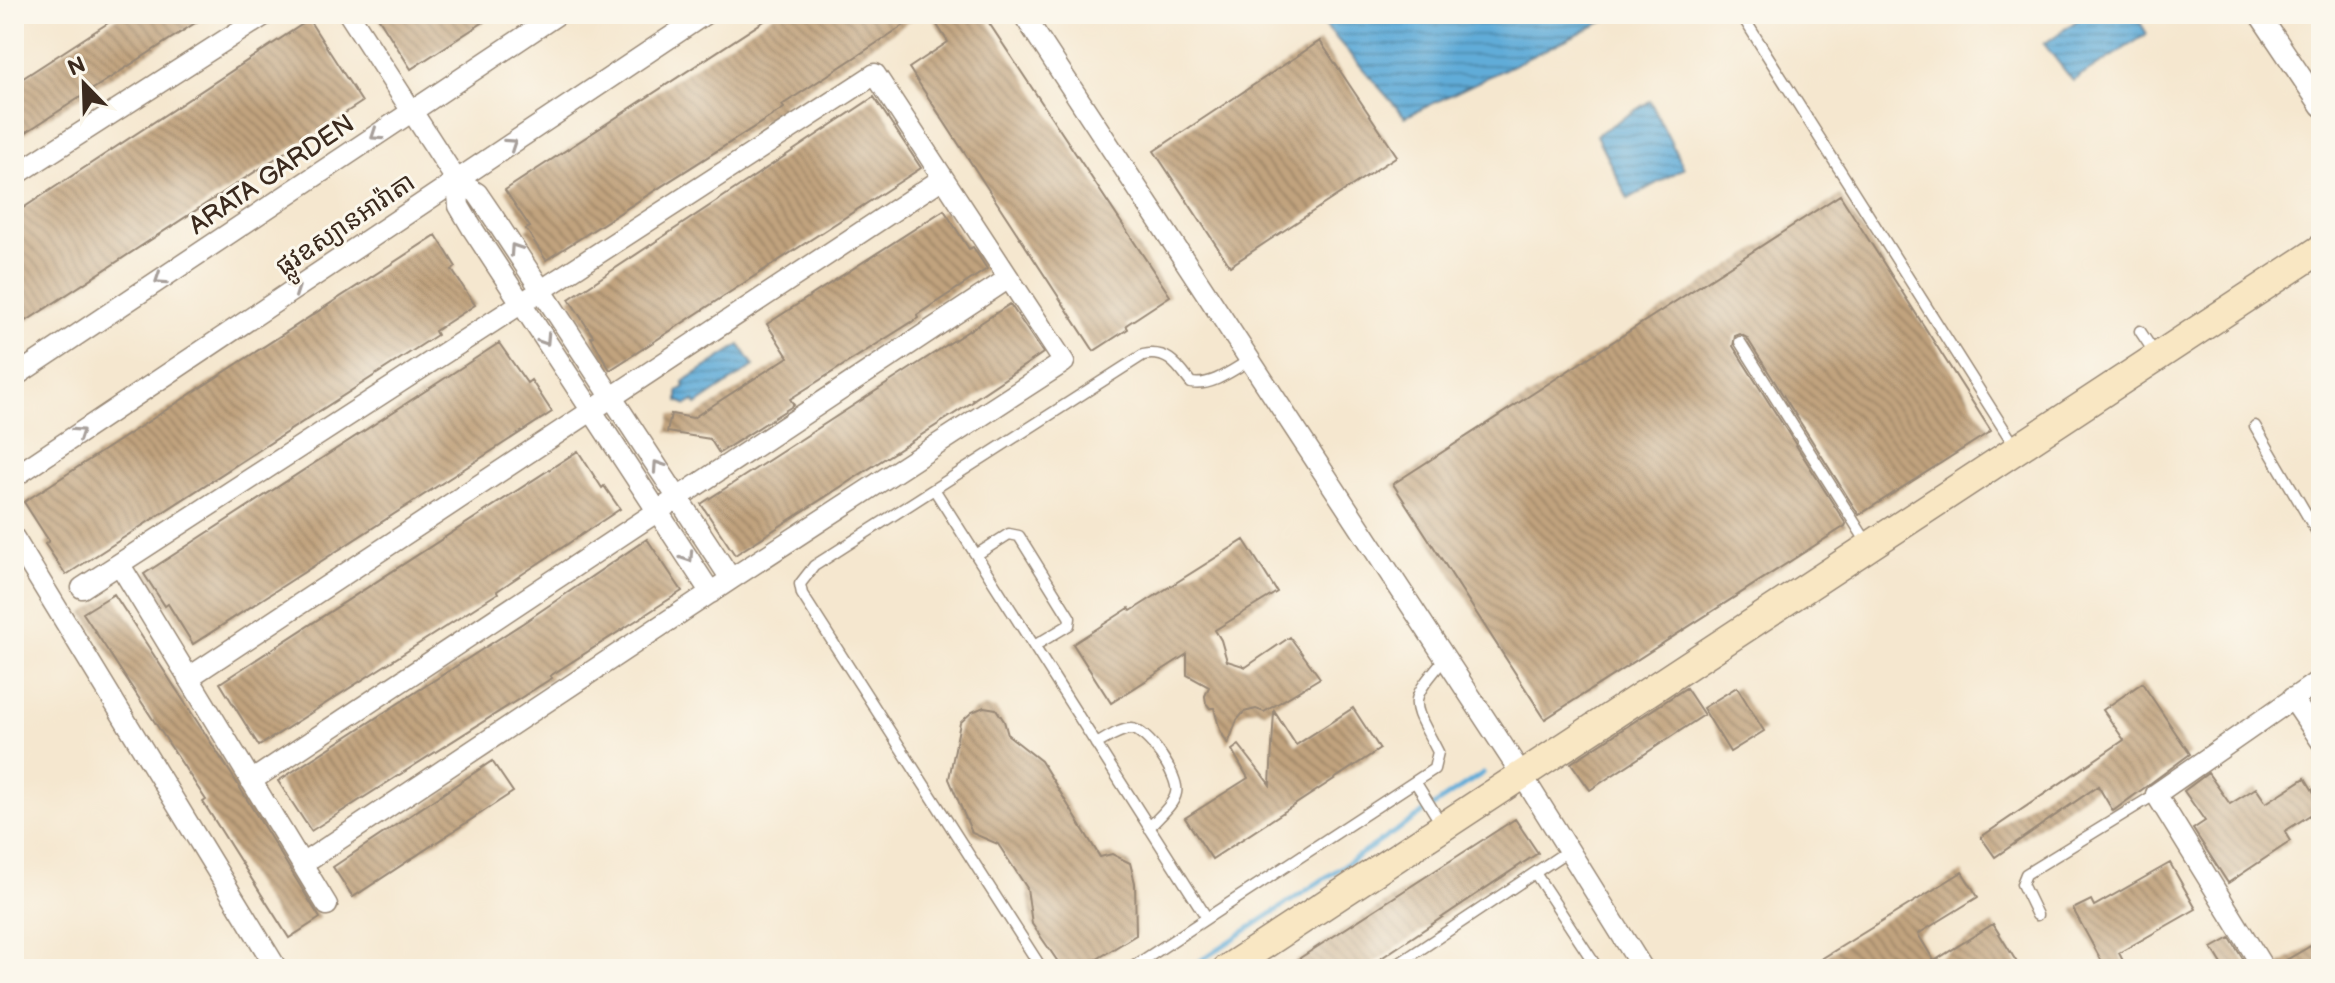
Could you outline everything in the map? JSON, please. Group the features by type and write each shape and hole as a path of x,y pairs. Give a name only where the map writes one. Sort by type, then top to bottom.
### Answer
{"street":[{"path":"14,176 266,14"},
{"path":"349,14 457,181 477,193 731,579"},
{"name":"ARATA GARDEN","path":"14,377 558,14"},
{"name":"ផ្លូវឧស្យានអារ៉ាតា","path":"14,477 705,14"},
{"path":"1023,14 1522,775 1643,969"},
{"path":"2259,14 2321,106"},
{"path":"82,588 875,74 1064,362 302,864"},
{"path":"188,678 943,178"},
{"path":"457,181 459,206 711,593"},
{"path":"1227,969 1441,822 1522,775 2321,249"},
{"path":"251,781 1009,278"},
{"path":"14,538 277,969"},
{"path":"120,565 327,905"},
{"path":"2264,969 2156,794 2321,679"},
{"path":"2292,698 2321,741"}],"lane":[{"path":"1741,14 2017,450"},
{"path":"2140,331 2158,357"},
{"path":"1740,342 1869,546"},
{"path":"1042,969 802,594 800,584 814,566 1143,355 1154,353 1166,356 1173,360 1191,383 1199,385 1211,382 1250,360"},
{"path":"2255,426 2321,539"},
{"path":"934,489 1207,918"},
{"path":"976,555 1009,534 1019,536 1070,618 1069,625 1034,646"},
{"path":"1130,969 1434,769 1438,752 1415,708 1417,692 1445,658"},
{"path":"1096,744 1128,729 1139,730 1146,734 1170,770 1177,786 1176,796 1149,828"},
{"path":"1416,783 1441,822"},
{"path":"2037,915 2022,884 2026,874 2156,794"},
{"path":"1391,969 1569,850"},
{"path":"1535,873 1598,969"}],"water":[{"path":"1315,14 1619,14 1405,117"},
{"path":"2086,14 2135,14 2147,34 2073,81 2044,44"},
{"path":"1650,101 1684,168 1628,199 1596,135"},
{"path":"740,345 754,366 696,405 694,401 687,405 678,401 678,391 685,387 683,382"}],"building":[{"path":"122,14 209,14 14,140 14,84"},
{"path":"376,14 496,14 411,69"},
{"path":"775,14 921,14 782,105 784,108 546,260 526,229 530,227 505,190"},
{"path":"930,14 983,14 1170,296 1094,351 909,68 948,42"},
{"path":"309,20 362,102 14,329 14,214"},
{"path":"1320,41 1397,156 1230,266 1154,151"},
{"path":"874,97 921,168 610,370 569,299"},
{"path":"1840,195 1991,431 1859,515 1747,338 1740,334 1735,336 1733,346 1846,524 1545,719 1393,484"},
{"path":"944,210 969,249 973,247 987,269 917,315 918,318 790,399 794,405 719,453 710,439 667,432 671,414 693,418 788,357 767,324"},
{"path":"436,235 456,267 452,270 475,305 435,331 437,335 66,575 45,544 49,541 24,502"},
{"path":"1010,304 1043,353 735,555 701,504"},
{"path":"499,343 527,383 531,380 552,412 193,644 168,604 165,606 144,574"},
{"path":"578,451 620,509 498,593 259,746 220,683"},
{"path":"647,539 682,591 550,676 552,678 311,831 278,781"},
{"path":"1244,540 1277,592 1215,630 1227,661 1246,667 1290,637 1320,678 1264,712 1256,709 1244,712 1237,720 1228,744 1214,708 1206,703 1209,687 1187,675 1187,654 1111,703 1073,644"},
{"path":"114,594 232,775 320,918 289,938 203,802 206,800 83,613"},
{"path":"2142,683 2190,754 2113,811 2098,786 1995,857 1981,837 2124,740 2103,710"},
{"path":"1737,687 1764,731 1730,752 1703,708"},
{"path":"1686,688 1704,715 1590,790 1571,763"},
{"path":"984,707 996,709 1008,735 1041,761 1100,857 1112,854 1130,863 1135,883 1136,935 1081,969 1063,969 1032,924 1027,888 998,844 972,833 949,779 960,723 972,712"},
{"path":"1353,708 1380,749 1212,859 1185,818 1248,778 1232,750 1239,745 1270,785 1274,711 1296,745"},
{"path":"492,761 513,792 353,897 333,867"},
{"path":"2208,773 2230,804 2256,788 2266,803 2305,778 2321,808 2285,831 2291,841 2228,883 2193,829 2205,821 2184,791"},
{"path":"1515,819 1538,853 1365,969 1283,969"},
{"path":"2170,863 2196,909 2119,953 2127,969 2106,969 2073,909 2091,900 2094,906"},
{"path":"1962,872 1978,897 1918,934 1934,961 1993,924 2021,969 1805,969"},
{"path":"2230,938 2249,969 2225,969 2212,948"},
{"path":"2321,940 2321,969 2277,969 2276,966"}],"waterway":[{"path":"1188,969 1483,773"}]}
